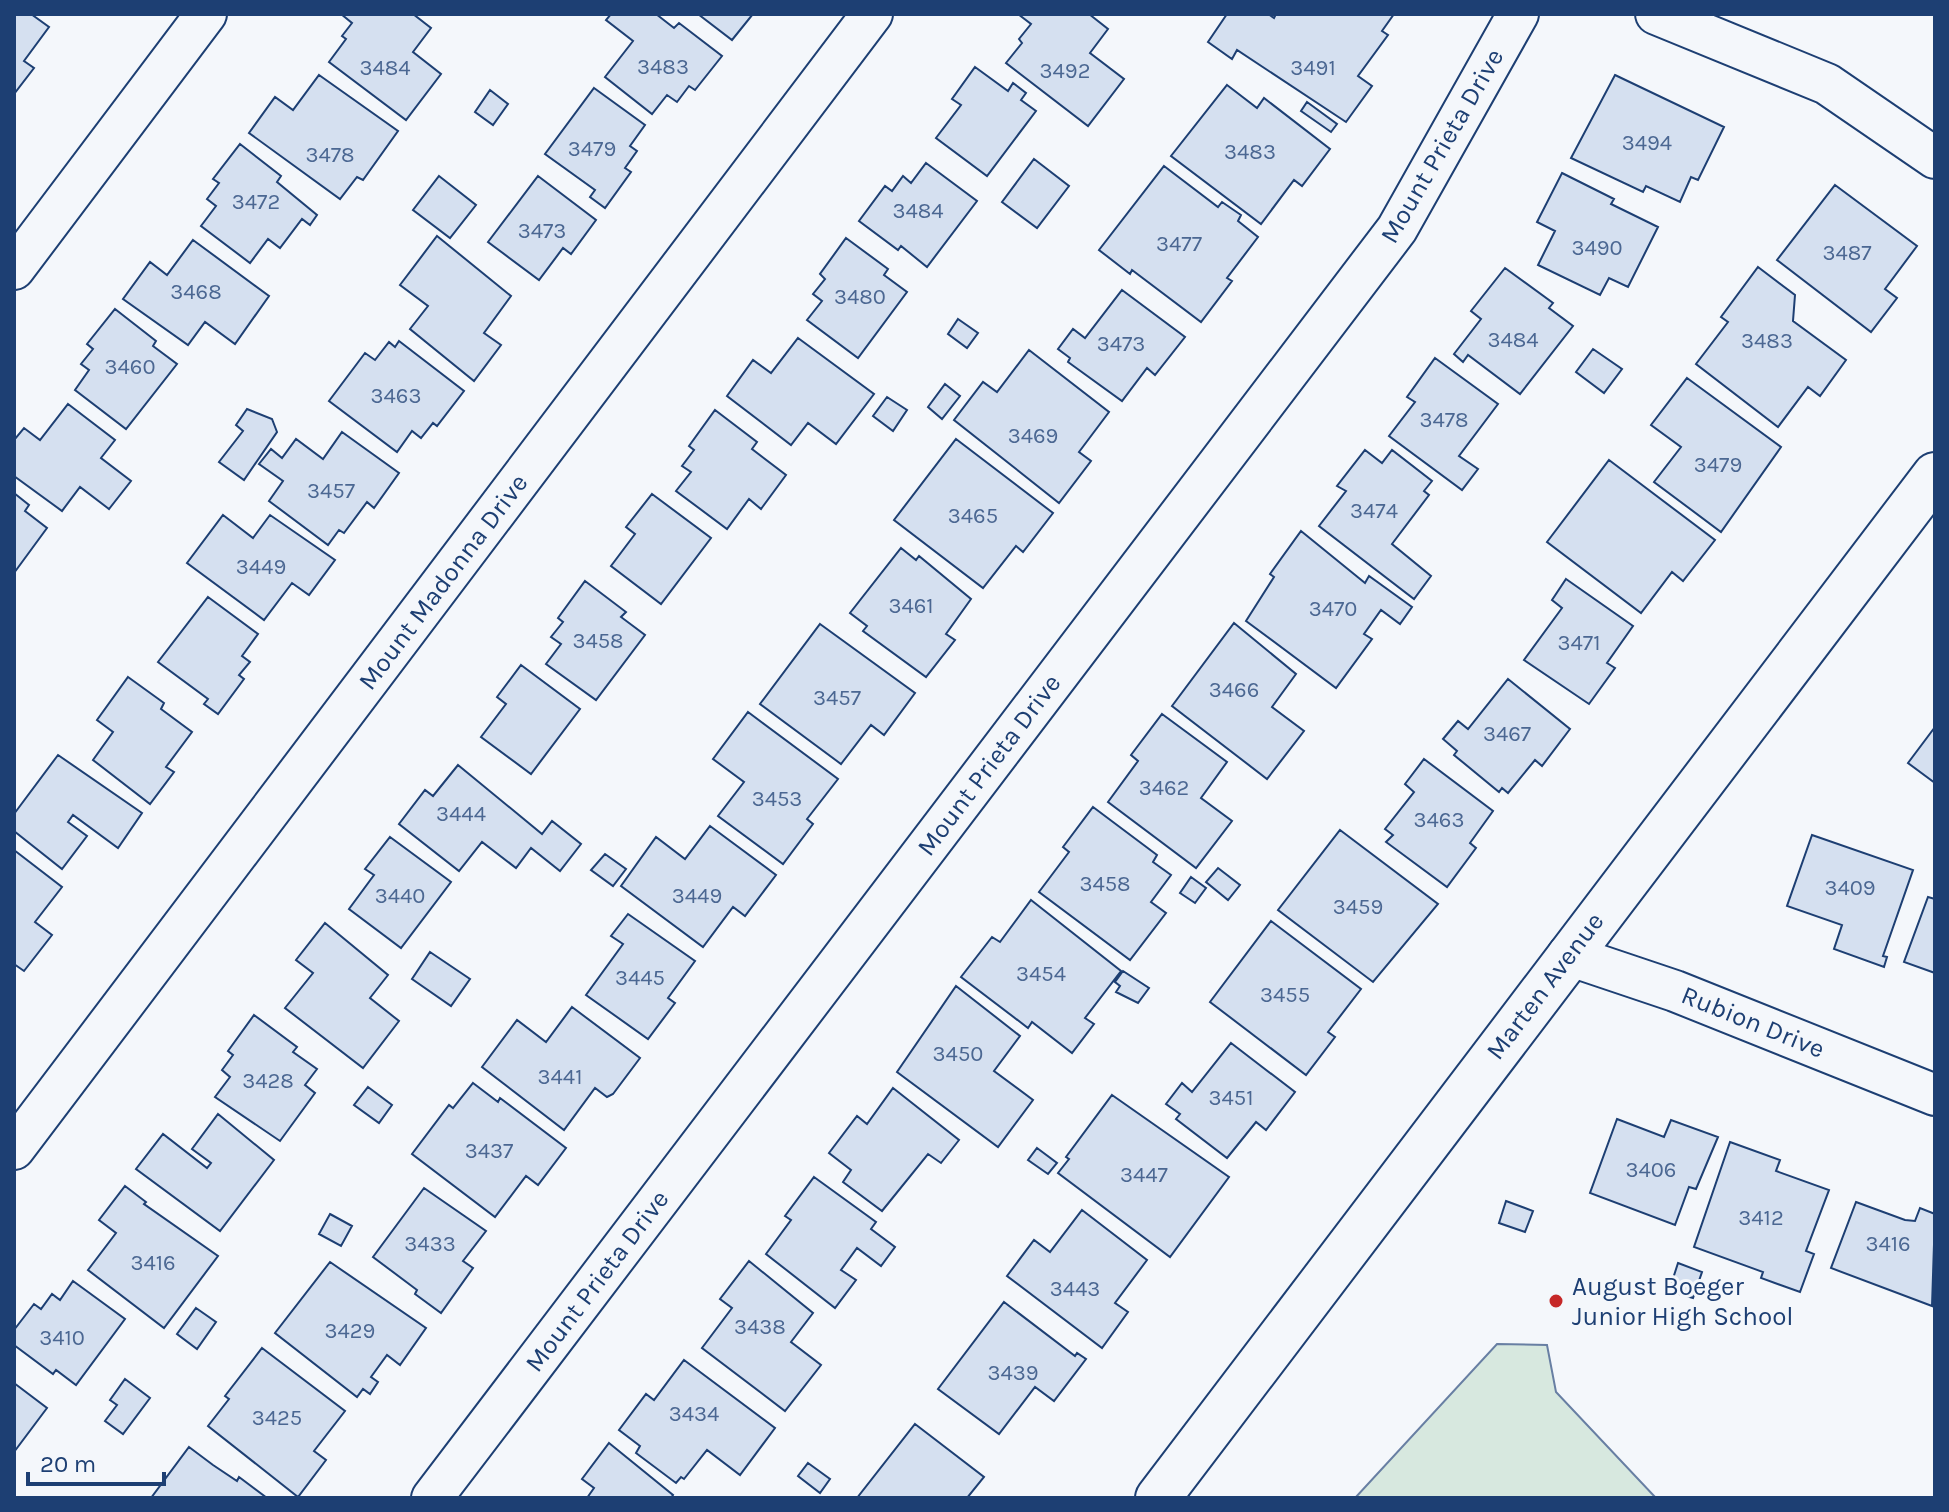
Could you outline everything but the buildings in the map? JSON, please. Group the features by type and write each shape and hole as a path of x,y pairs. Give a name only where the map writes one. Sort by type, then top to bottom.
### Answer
{"street":[{"path":"14,269 206,14"},
{"name":"Mount Madonna Drive","path":"14,1149 872,14"},
{"name":"Mount Prieta Drive","path":"432,1498 1397,229 1518,14"},
{"path":"1656,14 1827,84 1935,158"},
{"name":"Marten Avenue","path":"1158,1498 1935,475"},
{"name":"Rubion Drive","path":"1568,955 1675,991 1935,1095"}],"shaded area":[{"path":"1497,1344 1547,1345 1556,1392 1656,1498 1355,1498"}],"place":[{"name":"August Boeger Junior High School","path":"1556,1301"}]}
